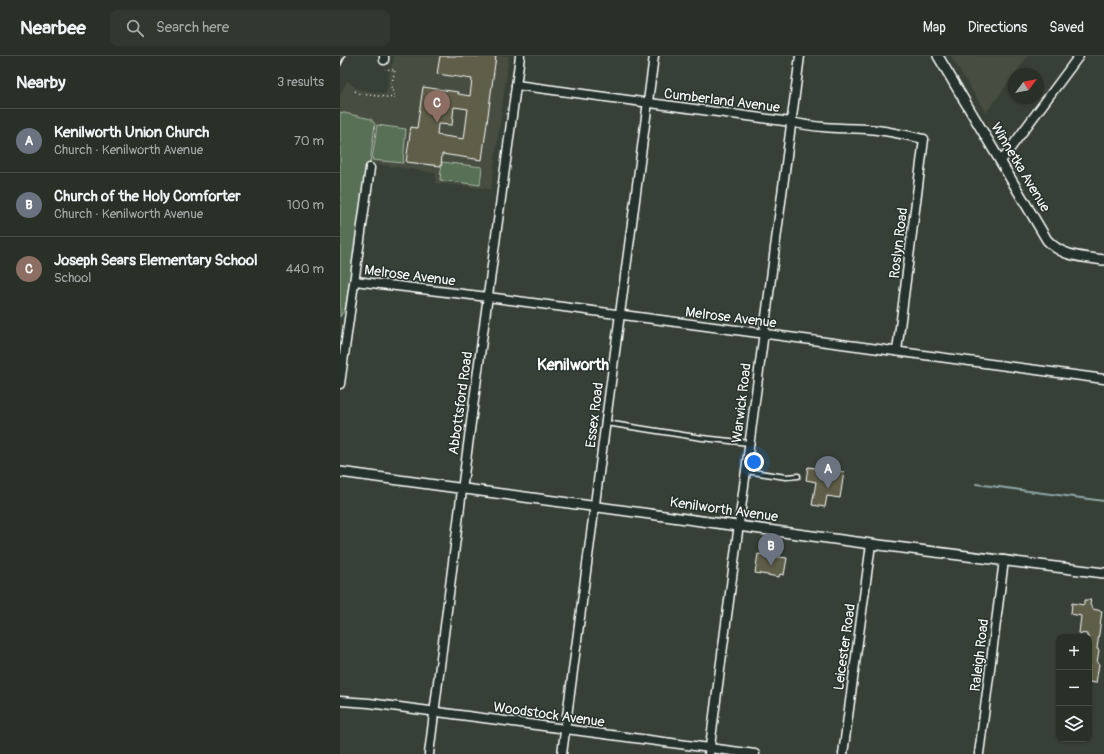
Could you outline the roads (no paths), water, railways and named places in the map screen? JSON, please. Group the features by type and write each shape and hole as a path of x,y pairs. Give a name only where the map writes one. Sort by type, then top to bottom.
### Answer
{"street":[{"name":"Abbottsford Road","path":"428,753 520,56"},
{"name":"Essex Road","path":"562,754 596,506 654,56"},
{"name":"Warwick Road","path":"709,751 800,56"},
{"name":"Winnetka Avenue","path":"938,56 1048,240 1060,251 1074,256 1104,260"},
{"path":"1001,161 1079,56"},
{"name":"Cumberland Avenue","path":"516,85 647,104 791,122 801,125 836,129 889,131 924,139"},
{"name":"Roslyn Road","path":"897,351 924,139"},
{"path":"340,384 370,168"},
{"name":"Melrose Avenue","path":"355,281 488,297 1104,379"},
{"name":"Kenilworth Avenue","path":"340,472 462,490 596,506 871,544 1104,573"},
{"name":"Leicester Road","path":"843,754 871,544"},
{"name":"Raleigh Road","path":"979,754 1004,560"},
{"name":"Woodstock Avenue","path":"340,702 369,703 434,711 709,751 755,754"}],"lane":[{"path":"606,423 702,438 750,443"},
{"path":"746,471 786,477 798,476"}],"waterway":[{"path":"976,484 1104,501"}],"railway":[{"path":"340,66 345,56"}],"place":[{"name":"Joseph Sears Elementary School","path":"437,123"},
{"name":"Kenilworth Union Church","path":"828,489"},
{"name":"Church of the Holy Comforter","path":"771,566"}],"district":[{"name":"Kenilworth","path":"573,364"}]}
